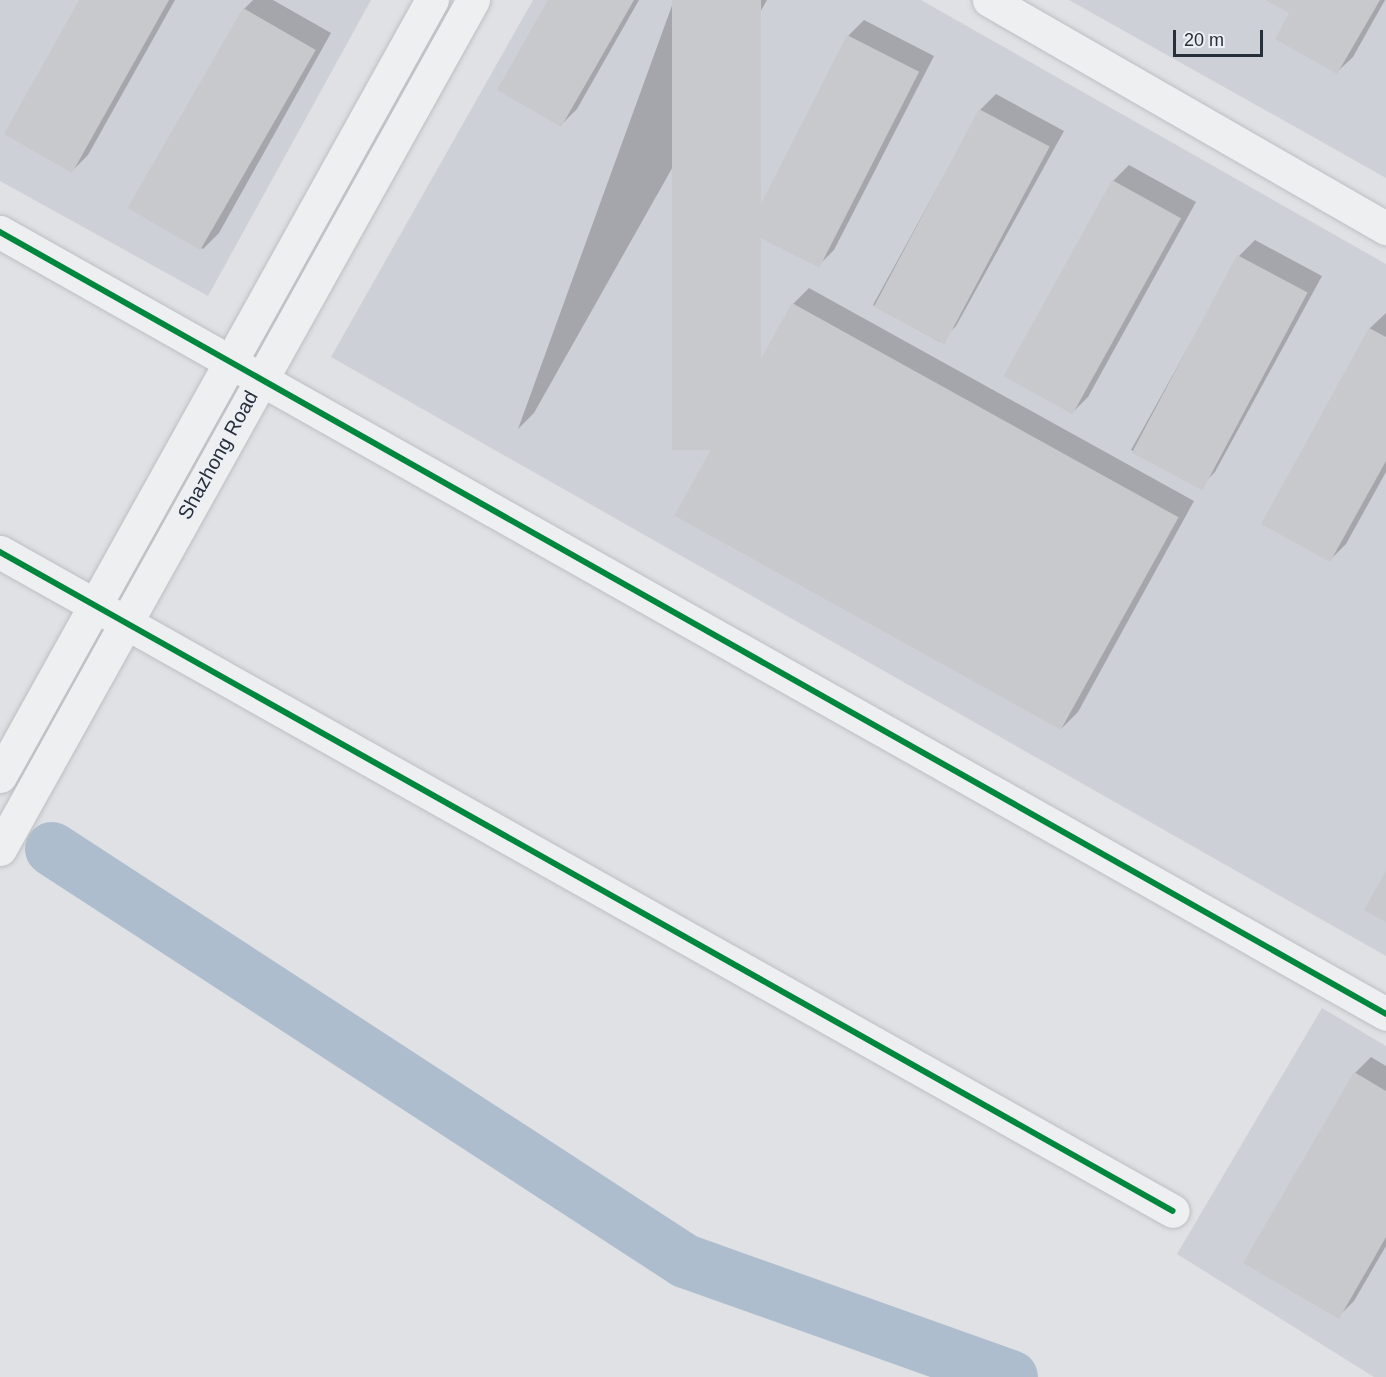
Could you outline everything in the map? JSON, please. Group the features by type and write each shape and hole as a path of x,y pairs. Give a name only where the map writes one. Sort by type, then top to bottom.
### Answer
{"street":[{"name":"Shazhong Road","path":"0,776 93,605 432,0"},
{"name":"Shazhong Road","path":"0,849 123,624 473,0"},
{"path":"989,0 1386,228"},
{"path":"0,232 262,377 1386,1014"},
{"path":"0,552 123,624 1173,1211"}],"shaded area":[{"path":"0,0 371,0 208,296 0,181"},
{"path":"533,0 921,0 1386,264 1386,956 331,357"},
{"path":"1069,0 1386,0 1386,178"},
{"path":"1322,1008 1386,1046 1386,1377 1374,1377 1177,1254"}],"building":[{"path":"79,0 169,0 72,173 4,134"},
{"path":"548,0 634,0 561,127 497,90"},
{"path":"672,0 761,0 761,450 672,450"},
{"path":"1265,0 1380,0 1337,74 1275,39 1289,13"},
{"path":"243,8 316,50 200,250 128,208"},
{"path":"847,35 919,72 819,268 747,231"},
{"path":"979,109 1050,147 944,344 874,307"},
{"path":"1112,180 1181,218 1072,414 1003,376"},
{"path":"1237,255 1308,293 1202,490 1132,453"},
{"path":"792,303 1179,517 1061,730 674,516"},
{"path":"1369,328 1386,337 1386,461 1330,562 1261,524"},
{"path":"1386,871 1386,922 1364,910"},
{"path":"1354,1072 1386,1091 1386,1237 1339,1319 1243,1263"}],"waterway":[{"path":"52,849 685,1261 1011,1377"}],"cycle path":[{"path":"0,232 1386,1014"},
{"path":"0,552 1173,1211"}]}
